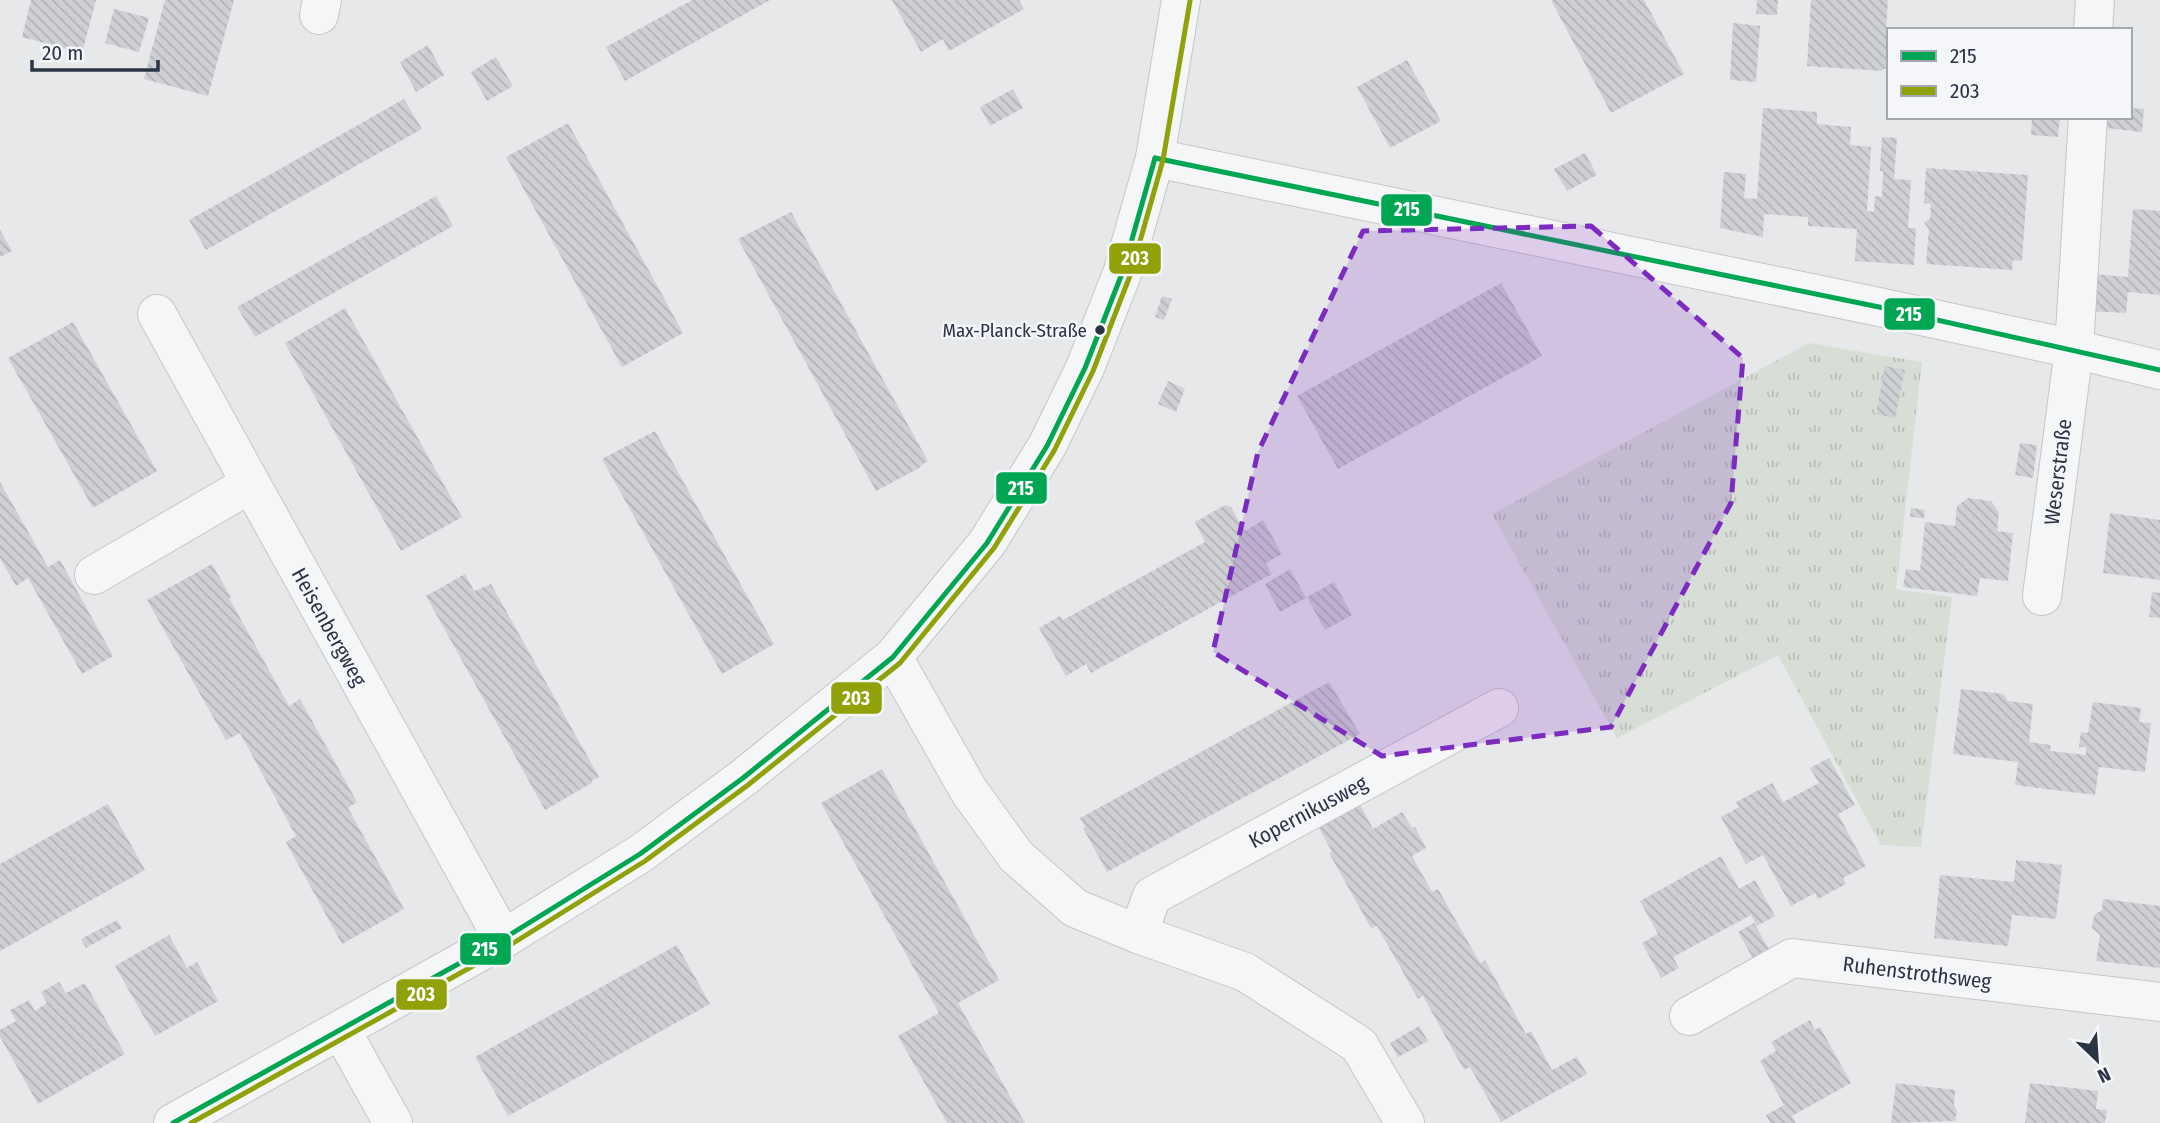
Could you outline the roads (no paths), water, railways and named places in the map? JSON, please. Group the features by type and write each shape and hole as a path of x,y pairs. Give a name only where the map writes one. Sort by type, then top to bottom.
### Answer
{"street":[{"path":"173,1123 503,939 640,854 743,778 893,657 987,543 1046,446 1085,368 1123,271 1155,158 1181,0"},
{"path":"2093,28 2095,0"},
{"name":"Weserstraße","path":"2042,596 2074,349 2088,119"},
{"path":"1155,158 2074,349 2160,370"},
{"name":"Heisenbergweg","path":"157,314 503,939"},
{"path":"94,575 250,484"},
{"path":"893,657 970,791 1016,856 1075,908 1138,934 1245,972 1359,1045 1405,1123"},
{"name":"Kopernikusweg","path":"1138,934 1152,896 1499,708"},
{"name":"Ruhenstrothsweg","path":"1689,1016 1792,958 2160,1002"},
{"path":"341,1030 393,1123"}],"place":[{"name":"Max-Planck-Straße","path":"1100,330"}]}
